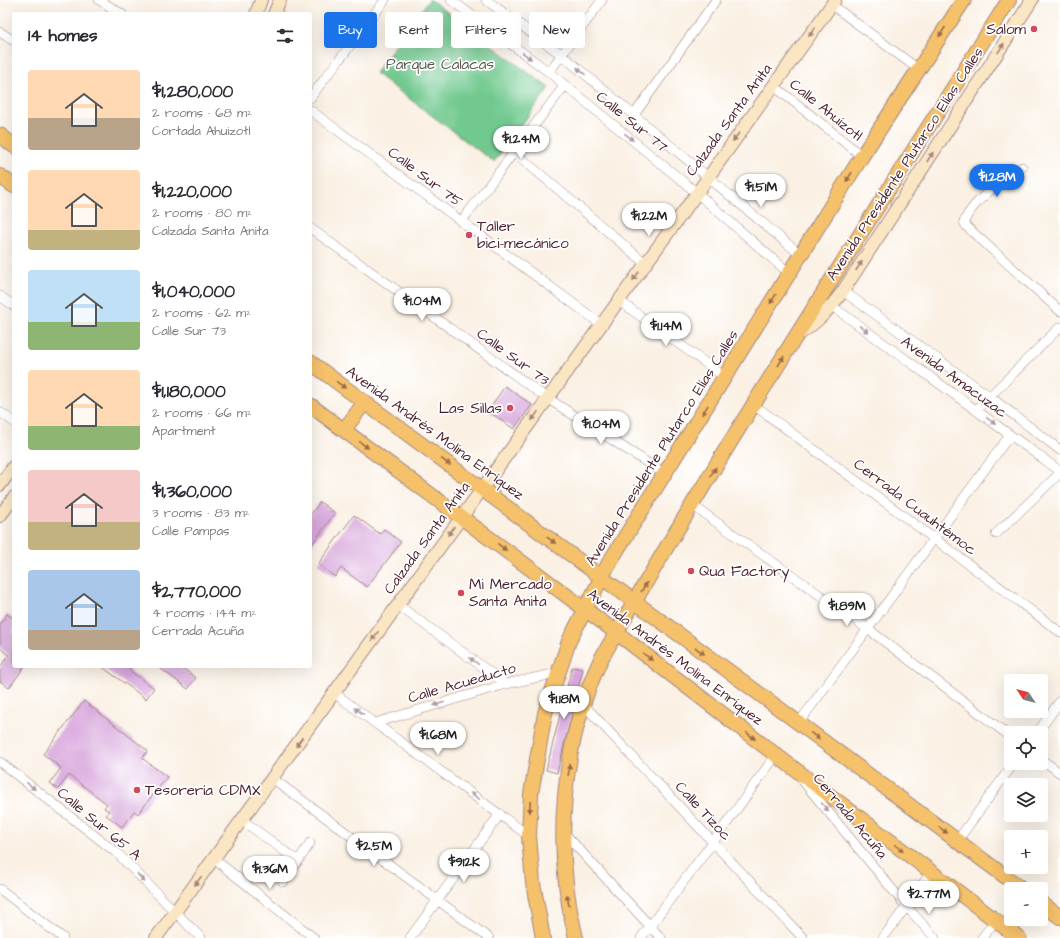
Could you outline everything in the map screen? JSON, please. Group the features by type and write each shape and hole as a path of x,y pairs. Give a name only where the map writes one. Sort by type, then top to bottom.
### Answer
{"main road":[{"name":"Avenida Presidente Plutarco Elías Calles","path":"543,938 533,883 529,836 530,794 545,713 569,641 601,578 665,474 862,156 964,0"},
{"name":"Avenida Presidente Plutarco Elías Calles","path":"576,938 566,888 564,833 566,786 583,704 599,665 692,505 796,336 1009,0"},
{"path":"0,135 12,144"},
{"path":"0,176 12,185"},
{"name":"Avenida Andrés Molina Enríquez","path":"312,363 1013,882"},
{"path":"344,430 365,402"},
{"name":"Avenida Andrés Molina Enríquez","path":"312,406 617,633 931,873 1019,938"},
{"path":"1048,908 1060,917"}],"street":[{"path":"99,0 119,12"},
{"path":"257,12 261,0"},
{"path":"275,12 280,0"},
{"path":"312,95 385,0"},
{"name":"Calle Sur 77","path":"451,0 549,72 697,193 789,273"},
{"name":"Calle Sur 77","path":"487,0 562,55 801,255"},
{"path":"549,72 602,0"},
{"path":"634,115 716,0"},
{"name":"Avenida Presidente Plutarco Elías Calles","path":"796,336 811,327 832,306 843,291 1032,0"},
{"path":"834,2 918,69"},
{"name":"Calzada Santa Anita","path":"156,938 834,2"},
{"path":"0,32 12,40"},
{"path":"461,222 564,85"},
{"name":"Calle Ahuízotl","path":"774,86 862,156"},
{"name":"Calle Sur 75","path":"312,111 601,324"},
{"path":"514,152 645,263"},
{"path":"1022,167 987,193 966,217 964,222 967,227 1060,311"},
{"name":"Calle Sur 73","path":"312,229 547,398 665,474"},
{"name":"Avenida Amacuzac","path":"843,291 989,396 1060,450"},
{"path":"0,296 12,305"},
{"path":"618,300 725,377"},
{"name":"Avenida Amacuzac","path":"832,306 1060,472"},
{"path":"976,410 1060,327"},
{"name":"Cerrada Cuauhtémoc","path":"754,405 1060,632"},
{"path":"0,412 12,421"},
{"path":"798,724 1010,435"},
{"path":"0,485 12,469"},
{"path":"996,534 1060,472"},
{"path":"0,516 12,500"},
{"path":"692,505 868,629 1004,732"},
{"path":"398,605 506,684"},
{"name":"Calle Acueducto","path":"375,723 506,684 558,673"},
{"path":"334,693 529,836"},
{"path":"1042,726 1060,701"},
{"name":"Calle Tizoc","path":"583,704 803,938"},
{"path":"641,938 776,755"},
{"name":"Calle Sur 65 A","path":"0,762 117,853 201,938"},
{"path":"1048,764 1060,773"},
{"name":"Cerrada Acuña","path":"791,766 906,906 935,938"},
{"path":"957,841 1009,770"},
{"path":"272,778 489,938"},
{"path":"410,938 500,814"},
{"path":"242,820 298,861"},
{"path":"564,833 661,938"},
{"path":"283,882 310,843"},
{"path":"214,859 314,938"},
{"path":"883,938 931,873"},
{"path":"0,890 63,938"},
{"path":"982,938 995,921"}],"green space":[{"name":"Parque Calacas","path":"429,0 431,0 451,15 451,48 495,48 549,88 494,162 375,73 393,48 443,48 443,12 420,12"}],"building":[{"name":"Las Sillas","path":"505,386 532,405 514,429 488,411"},
{"path":"320,502 335,513 312,544 312,512"},
{"path":"354,515 380,534 384,529 401,542 367,587 341,568 335,577 318,564"},
{"path":"7,614 12,618 12,668 24,668 9,688 0,681 0,667 9,655 0,648 0,624"},
{"path":"572,667 583,669 557,773 546,770"},
{"path":"104,668 130,668 129,670 154,688 146,699"},
{"path":"160,668 183,668 196,678 188,689"},
{"path":"84,701 148,751 142,758 167,777 138,814 134,811 122,827 106,815 109,811 104,808 107,804 69,775 58,789 50,783 61,768 43,754"}],"place":[{"name":"Salom","path":"1034,29"},
{"name":"Taller bici-mecánico","path":"469,235"},
{"name":"Las Sillas","path":"510,408"},
{"name":"Qua Factory","path":"691,571"},
{"name":"Mi Mercado Santa Anita","path":"461,593"},
{"name":"Tesorería CDMX","path":"137,790"}]}
